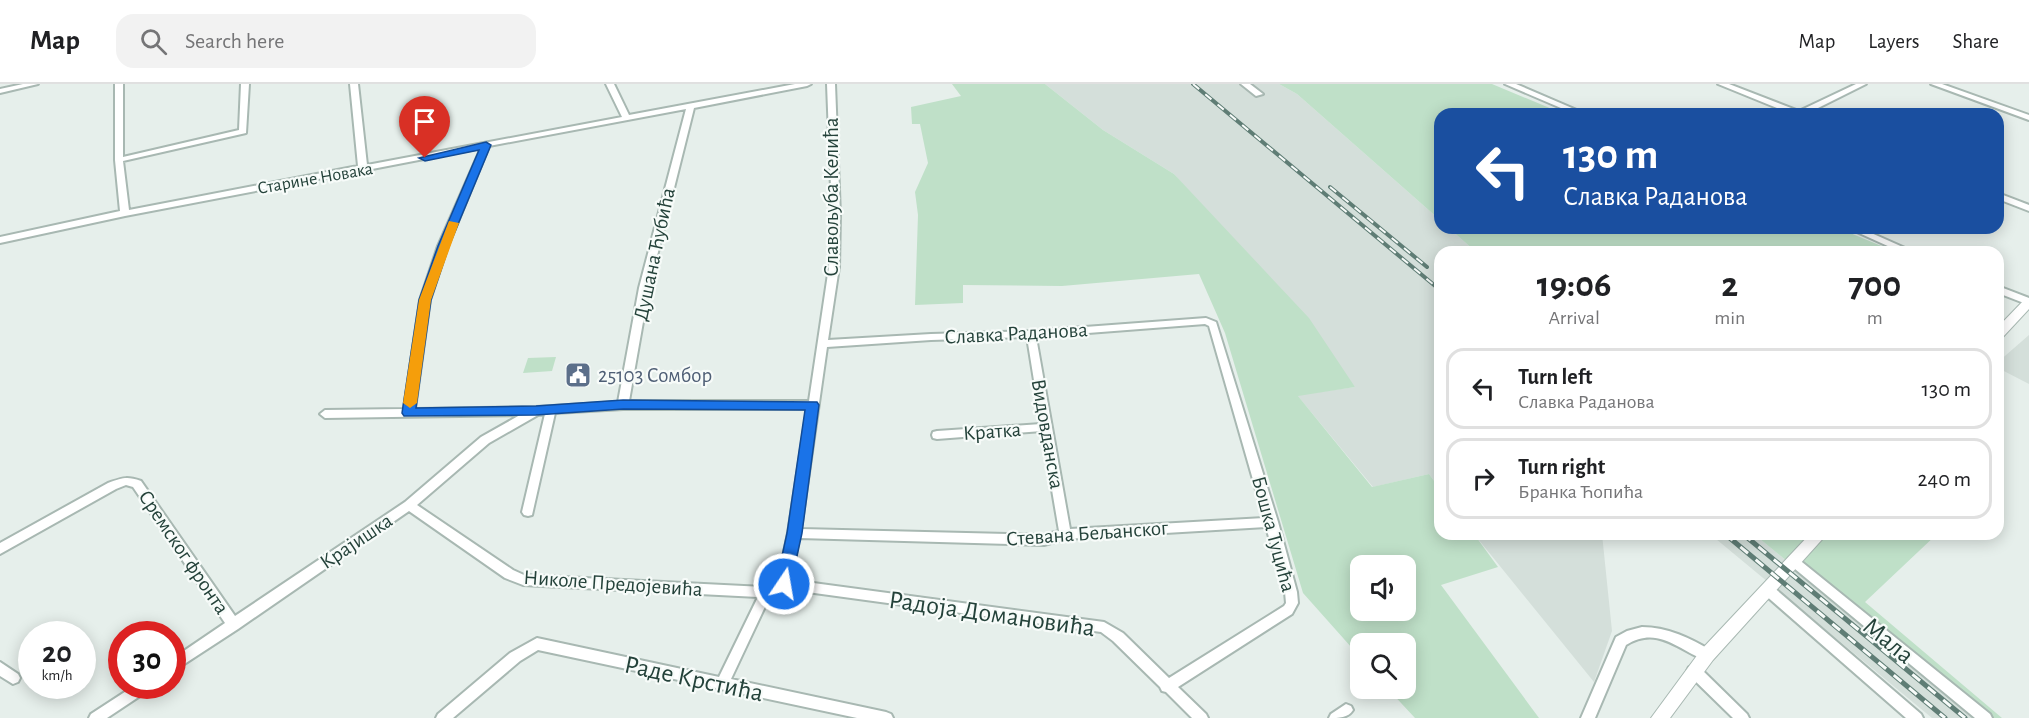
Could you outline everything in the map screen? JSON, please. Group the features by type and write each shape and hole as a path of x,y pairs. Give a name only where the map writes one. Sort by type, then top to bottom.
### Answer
{"street":[{"path":"0,91 34,84"},
{"path":"119,84 119,160 124,213"},
{"path":"119,160 243,131 245,84"},
{"path":"354,84 363,170"},
{"path":"610,84 626,118"},
{"path":"753,84 758,93"},
{"name":"Старине Новака","path":"0,240 124,213 363,170 807,84"},
{"name":"Славољуба Келића","path":"823,344 834,267 836,215 831,84"},
{"path":"1245,84 1259,94"},
{"path":"1509,84 1567,108"},
{"path":"1722,84 1784,108"},
{"path":"1812,108 1862,84"},
{"path":"1935,84 2001,108"},
{"name":"Душана Ћубића","path":"623,405 644,288 691,105"},
{"path":"2004,109 2029,118"},
{"path":"409,413 425,300 443,246 486,145"},
{"path":"2004,198 2029,208"},
{"path":"1866,234 1896,246"},
{"path":"2004,292 2029,302 2004,329"},
{"name":"Славка Раданова","path":"823,344 931,337 1031,334 1210,322"},
{"name":"Бошка Туцића","path":"1167,687 1288,610 1292,603 1291,591 1272,522 1215,329 1210,322"},
{"name":"Видовданска","path":"1031,334 1065,534"},
{"path":"722,684 766,592 784,584 795,533 812,405 823,344"},
{"path":"325,414 536,411 623,405 812,405"},
{"path":"528,512 551,409"},
{"name":"Крајишка","path":"186,657 409,505 485,440 536,411"},
{"name":"Кратка","path":"937,435 1047,427"},
{"name":"Сремског фронта","path":"0,549 112,486 132,481 137,484 234,625"},
{"name":"Николе Предојевића","path":"409,505 509,574 523,580 766,592"},
{"name":"Стевана Бељанског","path":"795,533 1044,540 1065,534 1272,522"},
{"path":"1660,718 1694,671 1813,540"},
{"name":"Мала","path":"1793,561 1985,718"},
{"name":"Радоја Домановића","path":"784,584 1104,627 1118,637 1200,718"},
{"path":"1768,590 1916,718"},
{"path":"1588,718 1620,641 1629,634 1657,632 1707,656"},
{"name":"Раде Крстића","path":"443,718 514,657 537,644 886,718"},
{"path":"0,668 13,678"},
{"path":"1694,671 1742,718"},
{"path":"96,718 124,699"}],"shaded area":[{"path":"1045,84 1279,84 1297,94 1434,215 1434,234 1456,234 1469,246 1434,246 1434,481 1429,474 1373,487 1297,395 1355,387 1174,174 1103,130"},
{"path":"2029,335 2029,384 2004,371 2004,357"},
{"path":"1479,540 1603,540 1612,631 1594,682"},
{"path":"1717,540 1761,540 1977,718 1932,718"}],"green space":[{"path":"952,84 1045,84 1103,130 1174,174 1309,318 1355,387 1298,396 1372,487 1429,474 1434,481 1434,540 1478,540 1498,567 1441,585 1539,718 1415,718 1397,699 1416,699 1416,633 1350,633 1350,646 1303,593 1225,333 1199,274 1062,286 963,285 963,303 915,305 918,215 915,192 928,163 920,124 912,124 911,107 961,96"},
{"path":"1279,84 1492,84 1550,108 1434,108 1434,215 1297,94"},
{"path":"1456,234 1852,234 1882,246 1469,246"},
{"path":"556,357 552,371 523,373 528,358"},
{"path":"1761,540 1931,540 1865,602 2002,718 1977,718"}],"railway":[{"path":"1193,84 1434,285"},
{"path":"1330,187 1427,267"},
{"path":"1732,540 1945,718"},
{"path":"1750,540 1965,718"}],"slow traffic":[{"path":"410,403 425,300 453,223"}],"place":[{"name":"25103 Сомбор","path":"578,375"}],"route":[{"path":"425,158 486,145 443,246 425,300 409,413 536,411 623,405 812,405 795,533 784,584"}]}
